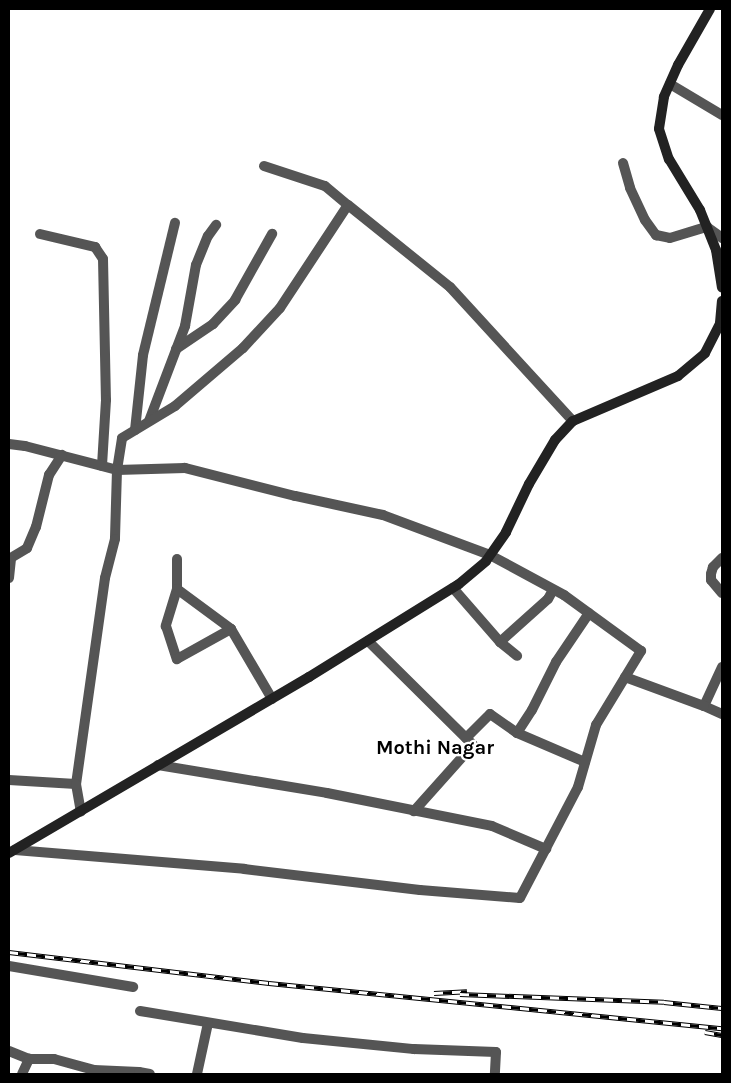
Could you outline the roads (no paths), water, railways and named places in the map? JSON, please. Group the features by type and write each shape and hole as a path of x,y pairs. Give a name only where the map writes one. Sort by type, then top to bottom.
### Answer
{"main road":[{"path":"710,9 678,65 664,97 659,129 669,159 700,210 707,227 716,250 722,288"},
{"path":"12,851 272,699 454,588 490,554 506,532 529,484 555,440 573,421 678,376 705,353 721,323 722,301"}],"street":[{"path":"670,84 722,115"},
{"path":"623,163 630,188 645,220 656,235 670,238 707,227 722,237"},
{"path":"264,166 325,186 450,287 573,421"},
{"path":"81,812 76,784 105,578 115,539 117,470 122,438 175,406 243,348 280,308 348,205"},
{"path":"135,430 143,355 176,223"},
{"path":"149,421 185,326 196,265 208,236 216,225"},
{"path":"40,234 95,247 104,259 106,400 102,466"},
{"path":"176,349 213,324 235,300 272,234"},
{"path":"9,444 117,470 185,468 296,496 384,515 490,554 553,590 641,651 596,725 578,787 520,898 420,890 244,869 12,851"},
{"path":"9,578 10,560 27,548 36,526 49,475 62,456"},
{"path":"722,558 713,567 711,574 715,586 722,593"},
{"path":"177,559 177,589 166,626 177,659 231,629"},
{"path":"454,588 500,642 517,656"},
{"path":"177,589 231,629 272,699"},
{"path":"500,642 548,599 553,590"},
{"path":"517,733 532,710 556,662 588,613"},
{"path":"368,640 473,745 414,810"},
{"path":"704,706 722,667"},
{"path":"625,677 722,714"},
{"path":"466,738 490,714 517,733 585,762"},
{"path":"158,765 326,793 492,826 546,849"},
{"path":"9,780 76,784"},
{"path":"9,966 133,987"},
{"path":"140,1011 303,1038 414,1049 496,1052 495,1074"},
{"path":"197,1074 208,1023"},
{"path":"9,1051 30,1059 54,1059 94,1070 150,1074"},
{"path":"22,1074 30,1059"}],"railway":[{"path":"9,952 269,983 722,1028"},
{"path":"434,993 467,991"},
{"path":"460,994 664,1002 722,1008"},
{"path":"705,1032 722,1035"}],"district":[{"name":"Mothi Nagar","path":"435,747"}]}
